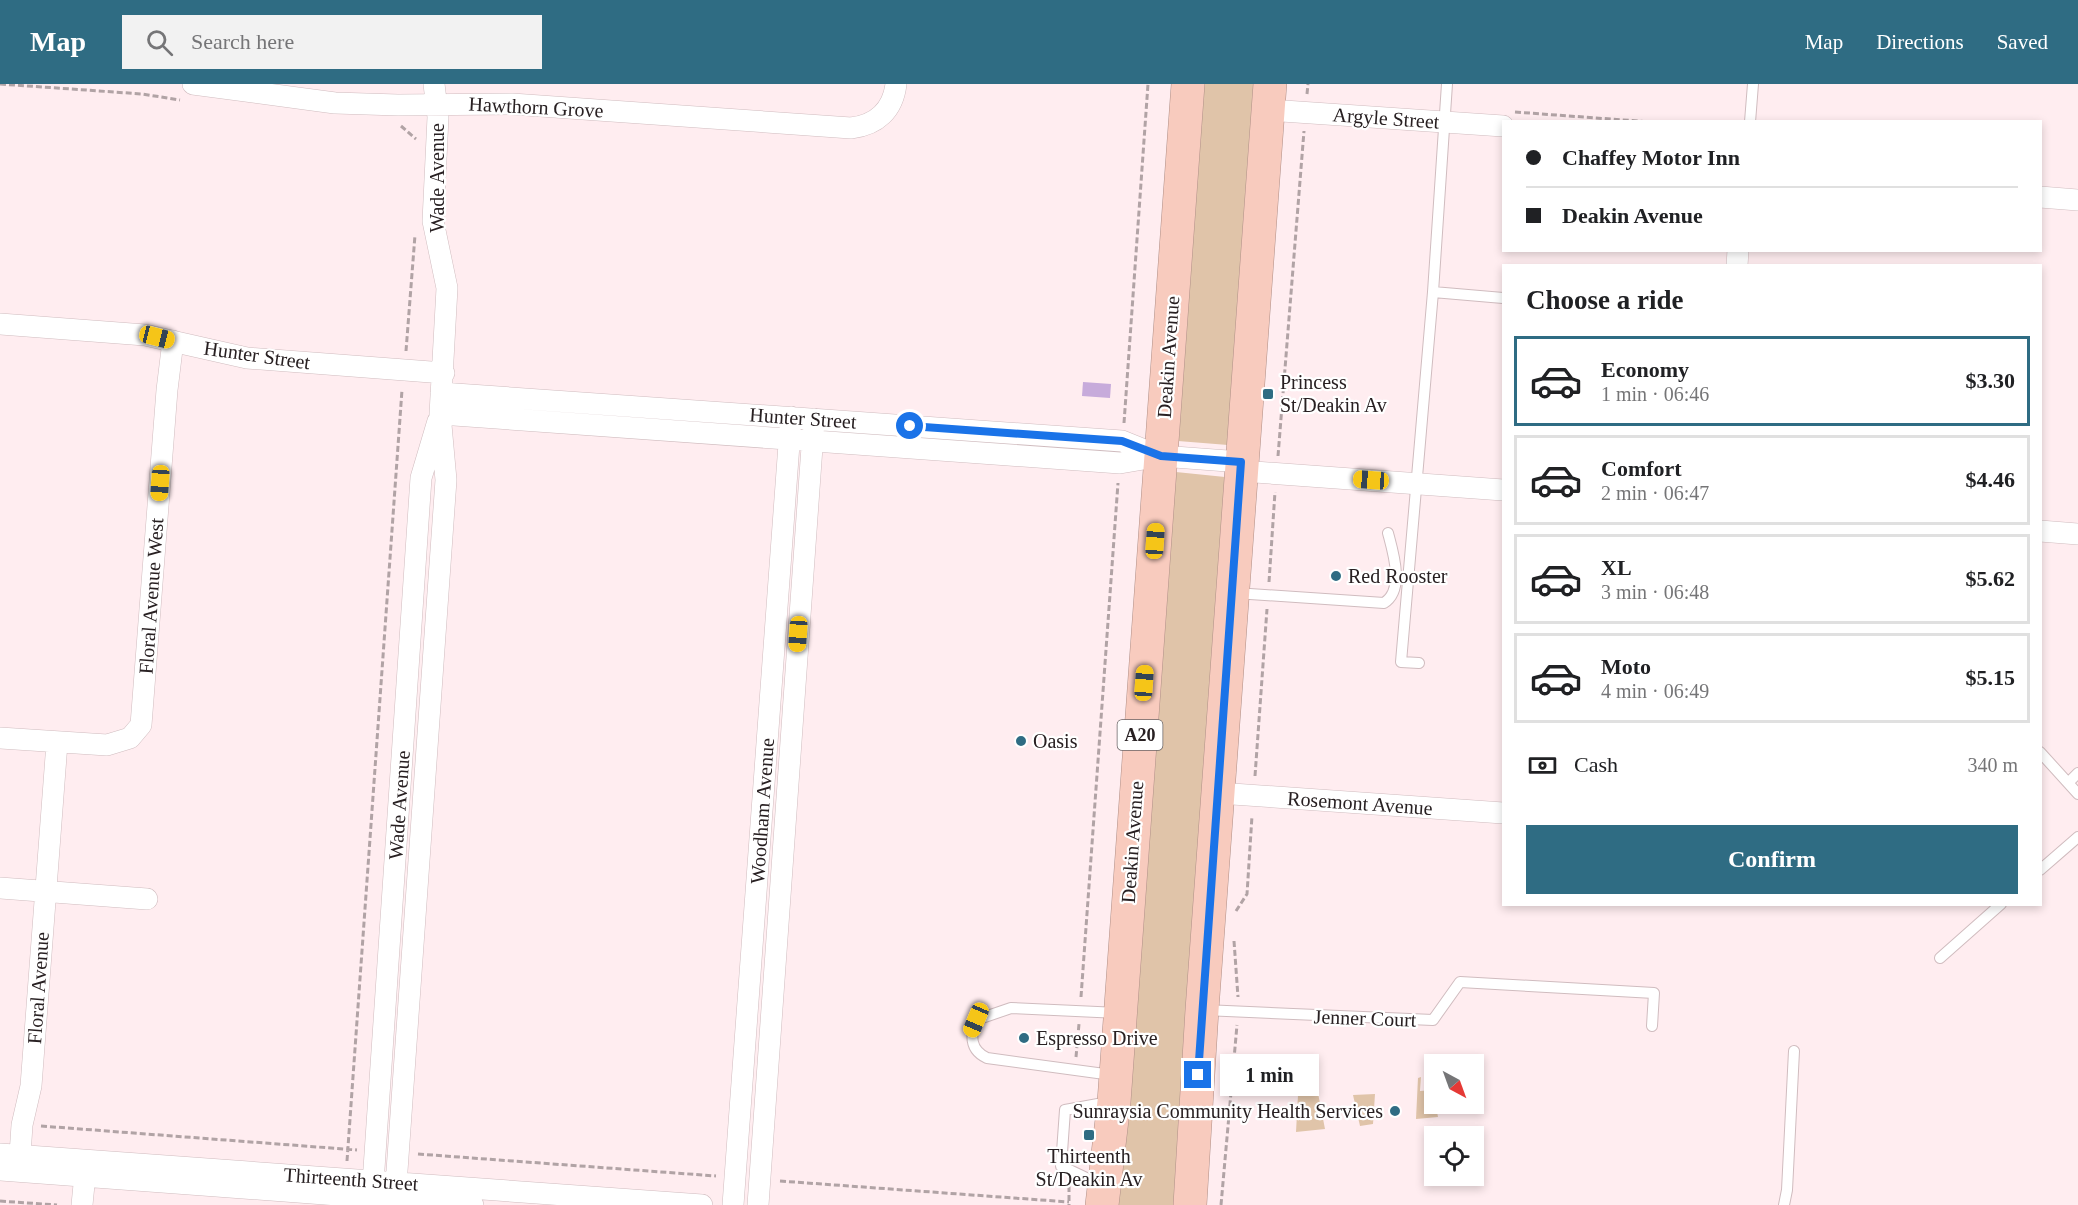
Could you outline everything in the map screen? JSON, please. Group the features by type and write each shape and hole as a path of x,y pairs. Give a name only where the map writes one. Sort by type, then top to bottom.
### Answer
{"highway":[{"name":"Deakin Avenue","path":"1103,1196 1115,1088 1188,84"},
{"path":"1190,1205 1202,1010 1269,97"}],"street":[{"name":"Hawthorn Grove","path":"190,92 335,103 435,94 512,104 851,128 871,124 879,119 891,103 896,84"},
{"name":"Wade Avenue","path":"396,1191 446,480 440,414 447,288 434,221 438,117 435,94"},
{"name":"Argyle Street","path":"1269,97 1305,112 1502,126"},
{"path":"2042,197 2078,200"},
{"name":"Hunter Street","path":"0,324 145,335 247,358 406,370 442,383 814,419 1122,441 1161,456 1241,466 1277,474 1502,490"},
{"name":"Floral Avenue West","path":"0,738 57,743 119,744 130,738 141,725 166,390 173,341"},
{"name":"Hunter Street","path":"440,414 1120,464 1161,456"},
{"name":"Wade Avenue","path":"372,1189 421,478 440,414"},
{"name":"Woodham Avenue","path":"733,1205 791,417"},
{"name":"Woodham Avenue","path":"758,1205 814,419"},
{"path":"2042,531 2078,534"},
{"name":"Floral Avenue","path":"17,1163 34,1126 31,1086 57,743"},
{"name":"Rosemont Avenue","path":"1218,793 1502,813"},
{"path":"0,888 147,899"},
{"name":"Floral Avenue","path":"17,1163 22,1125 31,1086"},
{"name":"Thirteenth Street","path":"17,1163 396,1191 702,1205"},
{"path":"82,1205 86,1168"},
{"name":"Thirteenth Street","path":"86,1168 346,1179 372,1189"},
{"name":"Thirteenth Street","path":"396,1191 473,1205"}],"lane":[{"path":"1419,663 1401,662 1414,483 1433,292 1447,84"},
{"path":"1750,120 1753,84"},
{"path":"1433,292 1502,298"},
{"path":"1232,593 1384,603 1394,590 1395,564 1388,533"},
{"path":"2042,754 2078,794"},
{"path":"2068,783 2078,773"},
{"path":"2042,868 2078,837"},
{"path":"1940,958 1999,906"},
{"name":"Jenner Court","path":"1202,1010 1433,1020 1460,982 1654,993 1652,1026"},
{"path":"1115,1088 1075,1070 987,1058 977,1053 972,1044 971,1032 976,1020 1011,1008 1080,1013 1120,1013"},
{"path":"1784,1205 1787,1190 1794,1051"},
{"path":"1103,1196 1061,1166 1065,1110 1115,1088"}],"path":[{"path":"0,84 142,94 190,92"},
{"path":"1122,441 1148,84"},
{"path":"1233,916 1246,894 1308,84"},
{"path":"392,125 403,126 410,130 419,145"},
{"path":"346,1179 398,437 406,370 415,228"},
{"path":"1075,1070 1120,464"},
{"path":"1221,1205 1238,1012 1234,938"},
{"path":"34,1126 375,1151"},
{"path":"399,1152 735,1177"},
{"path":"759,1179 1069,1204 1068,1170"},
{"path":"0,1201 57,1205"}],"shaded area":[{"path":"1199,84 1258,84 1228,445 1178,441"},
{"path":"1083,382 1111,384 1110,398 1082,396"},
{"path":"1176,472 1225,477 1176,1205 1116,1205"},
{"path":"1421,1077 1420,1091 1424,1091 1424,1114 1437,1114 1438,1117 1416,1119 1418,1078"},
{"path":"1318,1093 1325,1129 1296,1132 1298,1095"},
{"path":"1375,1094 1373,1124 1360,1126 1353,1095"}],"place":[{"name":"Princess St/Deakin Av","path":"1268,394"},
{"name":"Red Rooster","path":"1336,576"},
{"name":"Oasis","path":"1021,741"},
{"name":"Espresso Drive","path":"1024,1038"},
{"name":"Sunraysia Community Health Services","path":"1395,1111"},
{"name":"Thirteenth St/Deakin Av","path":"1089,1135"}],"route":[{"path":"910,426 1122,441 1161,456 1241,462 1198,1075"}]}
